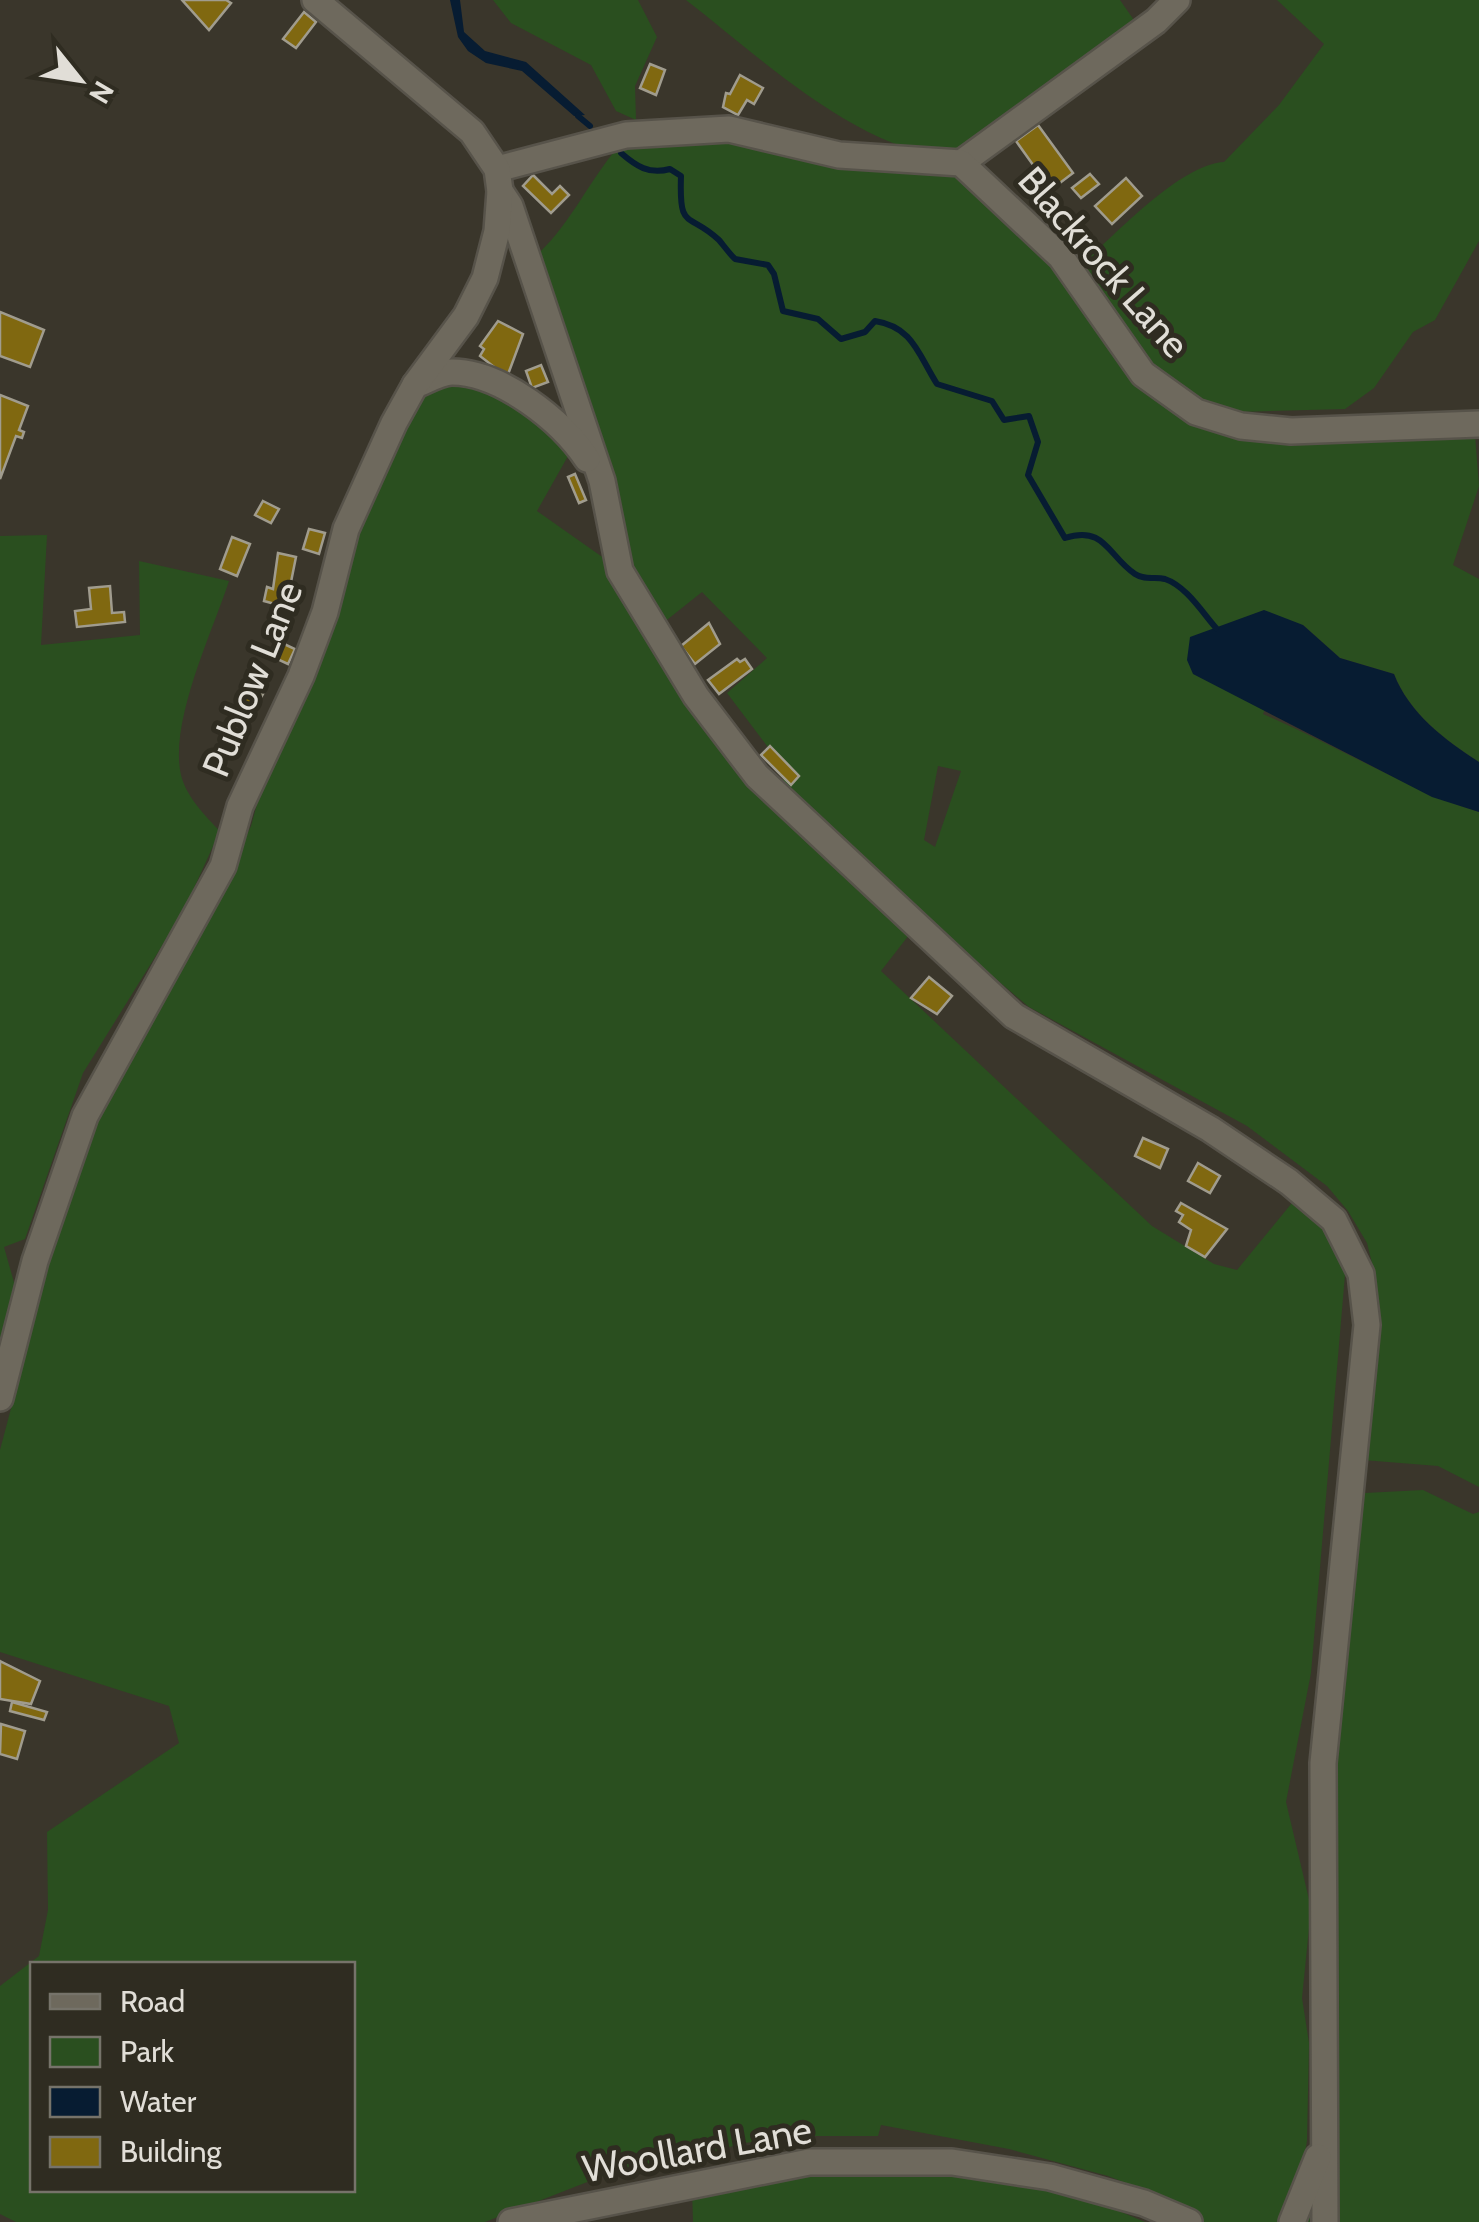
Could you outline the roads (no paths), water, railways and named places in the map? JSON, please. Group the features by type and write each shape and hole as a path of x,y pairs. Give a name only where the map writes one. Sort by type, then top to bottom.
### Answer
{"street":[{"path":"315,0 472,132 510,206 602,481 620,571 696,696 757,776 1014,1016 1210,1129 1289,1182 1334,1220 1361,1274 1367,1324 1323,1762 1325,2222"},
{"path":"961,163 1156,20 1177,0"},
{"name":"Blackrock Lane","path":"498,180 626,135 711,129 839,155 961,163 1061,257 1144,374 1196,412 1241,426 1291,430 1479,424"},
{"name":"Publow Lane","path":"0,1398 34,1261 85,1116 223,866 240,806 301,676 325,612 346,528 415,384 466,316 485,278 497,231 498,180"},
{"path":"415,384 451,372 515,394 548,414 577,444 602,481"},
{"path":"1292,2222 1316,2167 1326,2117"},
{"name":"Woollard Lane","path":"511,2222 827,2162 952,2162 1050,2176 1144,2203 1189,2222"}],"water":[{"path":"450,0 460,0 464,32 485,51 526,62 585,115 574,116 522,71 486,63 468,51 458,37"},
{"path":"1264,610 1303,625 1340,658 1394,674 1419,713 1441,735 1479,762 1479,812 1432,797 1193,674 1187,660 1190,637"}],"waterway":[{"path":"578,116 590,126"},
{"path":"621,153 643,168 670,169 681,176 684,213 719,240 735,259 768,265 783,311 818,319 841,339 865,332 875,321 888,324 913,344 937,384 992,401 1004,420 1029,416 1038,442 1028,475 1065,538 1078,535 1098,539 1135,574 1173,582 1216,628"}]}
